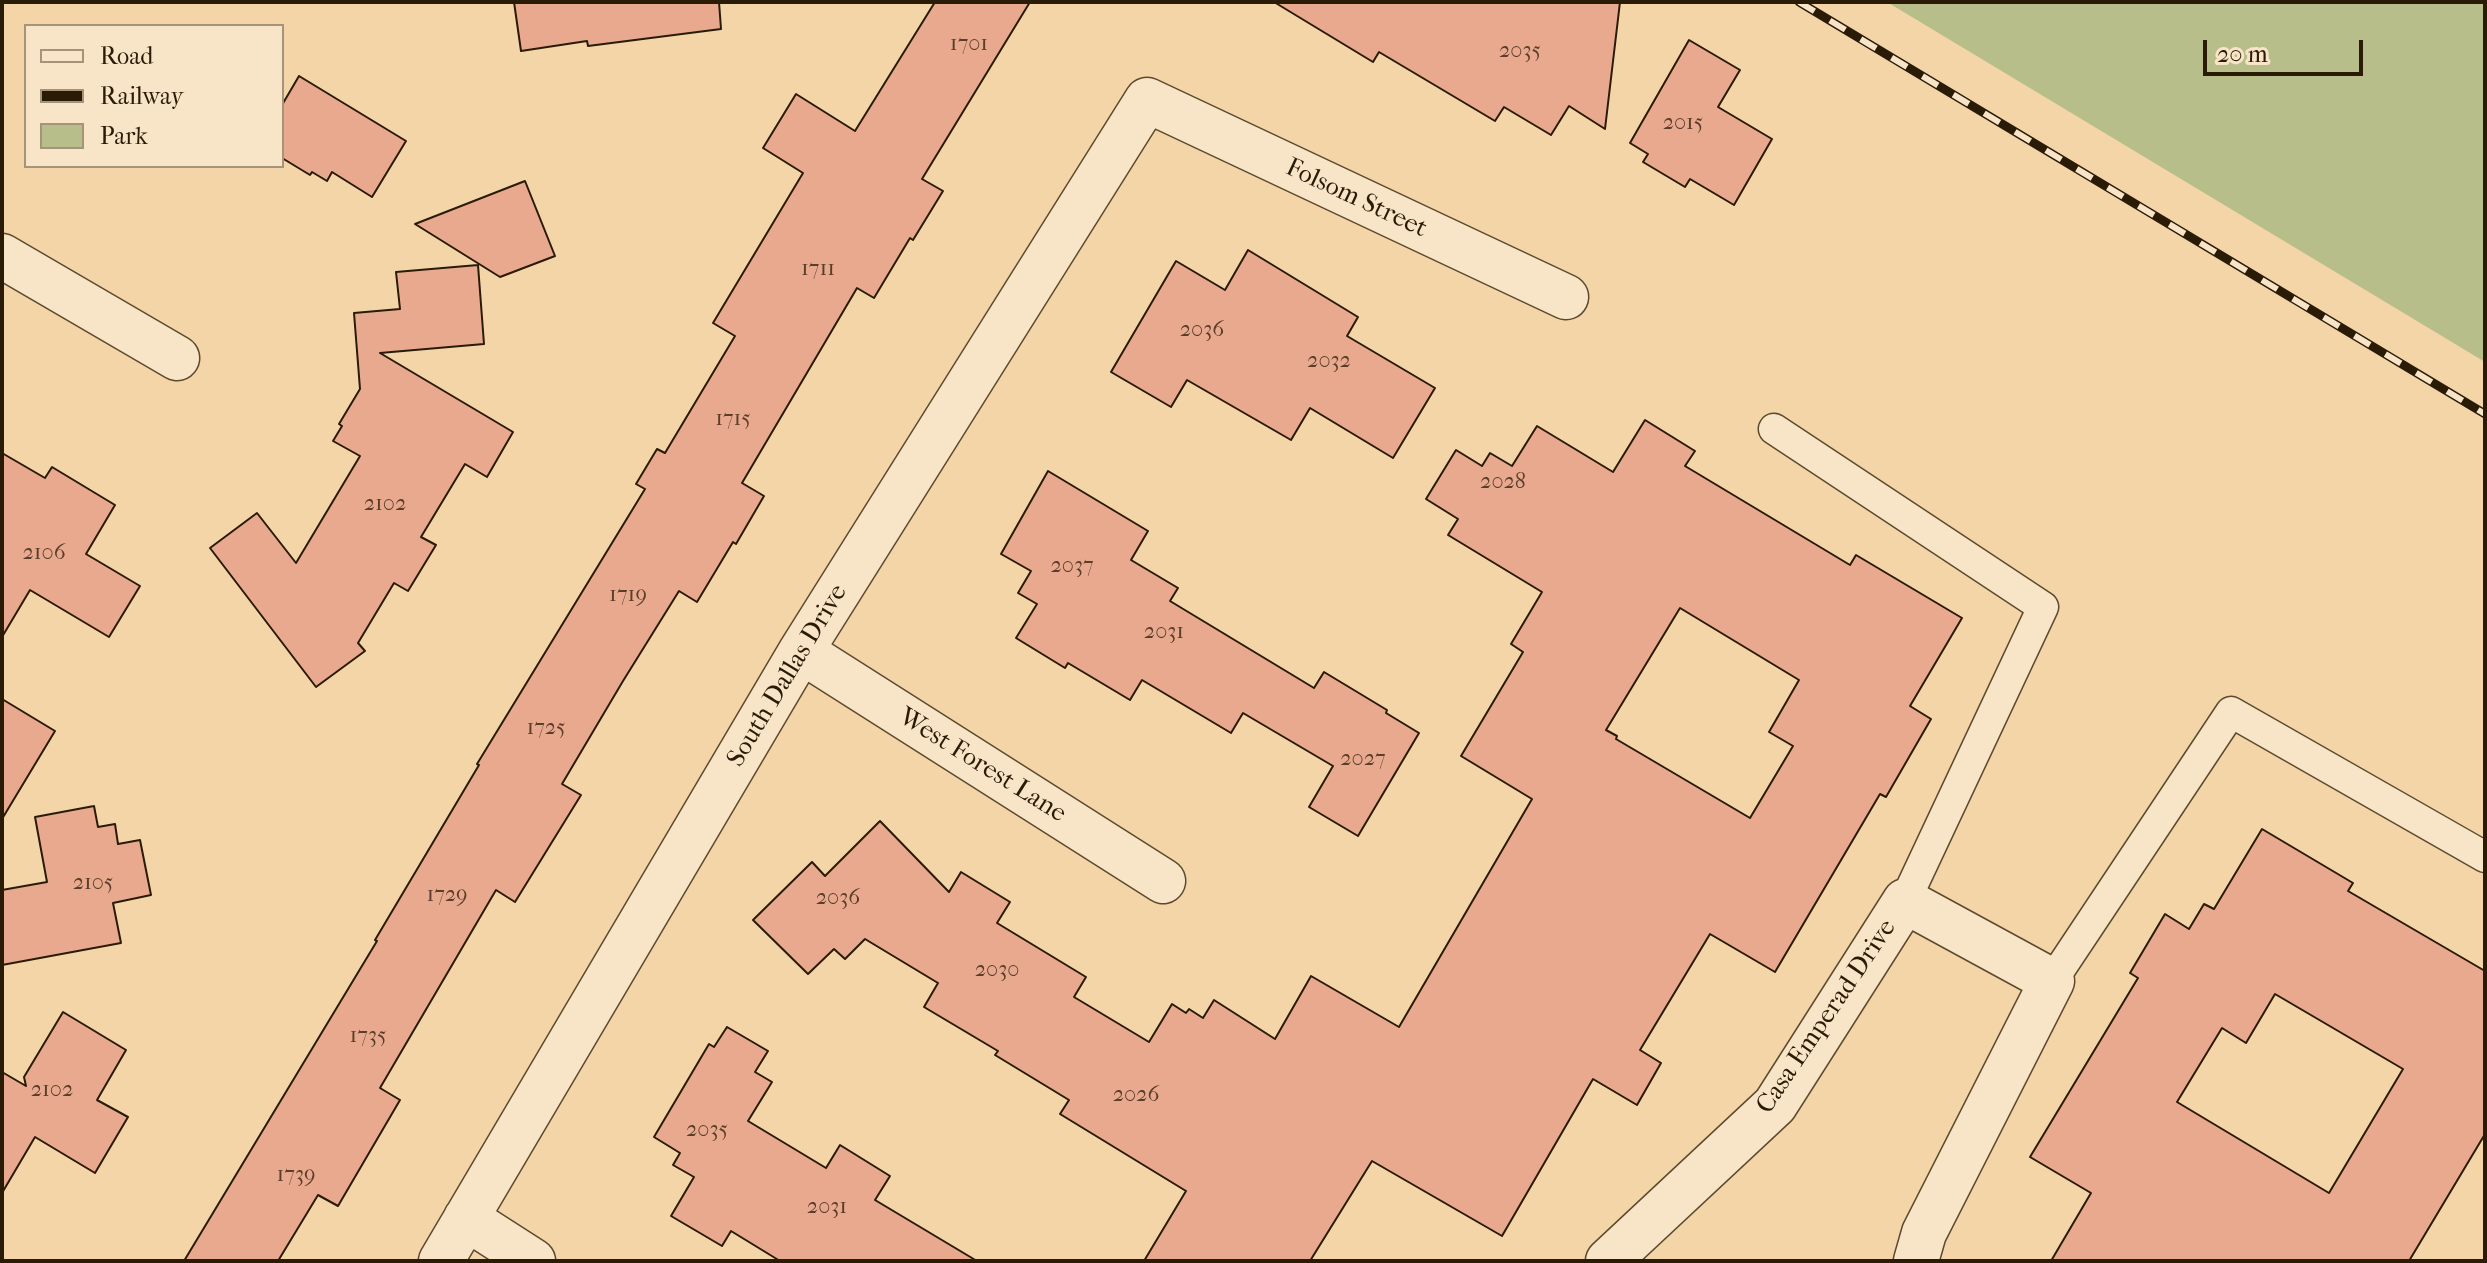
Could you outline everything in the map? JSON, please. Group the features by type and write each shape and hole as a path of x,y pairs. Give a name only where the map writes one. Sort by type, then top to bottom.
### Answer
{"street":[{"name":"Folsom Street","path":"1147,100 1566,297"},
{"name":"South Dallas Drive","path":"441,1261 801,651 1147,100"},
{"path":"2,256 177,358"},
{"name":"West Forest Lane","path":"801,651 1163,881"},
{"name":"Casa Emperad Drive","path":"1608,1261 1775,1105 1905,901 2052,981"},
{"path":"1916,1261 1924,1233 2052,981"},
{"path":"466,1218 533,1261"}],"lane":[{"path":"1774,429 2043,607 1905,901"},
{"path":"2052,981 2231,712 2485,857"}],"green space":[{"path":"1887,2 2485,2 2485,362"}],"building":[{"path":"514,2 719,2 721,29 588,46 587,41 521,51"},
{"path":"935,2 1030,2 922,179 943,191 874,298 857,288 742,483 764,496 736,544 733,542 697,602 679,591 623,681 562,784 581,795 515,902 496,890 380,1088 400,1100 338,1206 318,1195 278,1261 184,1261 377,941 477,764 645,489 636,484 657,449 665,453 735,336 713,323 803,173 763,148 796,94 855,131"},
{"path":"1274,2 1620,2 1605,129 1569,106 1551,135 1504,107 1495,121 1379,52 1373,62"},
{"path":"1689,40 1740,70 1718,107 1772,139 1734,205 1690,179 1685,187 1643,162 1648,154 1630,143"},
{"path":"299,76 406,141 372,197 332,172 327,181 284,159 284,102"},
{"path":"525,181 555,256 500,277 415,224"},
{"path":"1248,250 1358,317 1347,336 1435,388 1393,458 1310,408 1291,440 1187,380 1171,407 1111,372 1176,261 1225,290"},
{"path":"478,265 484,344 380,353 513,432 487,477 465,464 421,537 436,545 408,591 394,583 358,643 365,651 316,687 210,548 257,513 296,563 360,456 333,441 342,426 339,424 360,389 354,313 400,309 396,272"},
{"path":"1645,420 1695,451 1685,466 1850,565 1856,555 1962,618 1910,706 1931,719 1886,797 1880,794 1775,972 1710,934 1640,1050 1661,1063 1637,1105 1593,1079 1502,1236 1372,1161 1310,1261 1144,1261 1186,1191 1060,1114 1069,1100 995,1055 998,1051 924,1007 938,983 865,939 845,959 834,949 808,974 753,920 812,862 825,876 880,821 949,892 961,872 1010,902 997,923 1086,977 1074,997 1149,1042 1172,1004 1186,1013 1189,1009 1203,1018 1214,1000 1275,1039 1311,976 1399,1027 1532,799 1461,756 1523,652 1511,644 1542,592 1448,535 1458,519 1426,499 1456,450 1482,466 1490,453 1512,466 1537,426 1613,472","holes":["1680,608 1799,680 1769,732 1793,746 1750,818 1616,739 1617,736 1606,730"]},
{"path":"2,453 45,478 52,467 115,505 86,554 140,586 109,637 30,590 2,637"},
{"path":"1048,471 1148,531 1131,560 1178,588 1170,601 1314,688 1324,672 1419,733 1358,836 1309,807 1333,766 1243,713 1231,733 1142,680 1130,700 1068,663 1065,668 1016,638 1037,604 1018,593 1031,571 1001,554"},
{"path":"2,699 55,731 2,819"},
{"path":"94,806 98,827 115,824 118,844 140,840 151,895 113,903 121,943 2,965 2,890 47,882 35,817"},
{"path":"2262,829 2353,883 2348,891 2485,971 2485,1134 2409,1261 2051,1261 2091,1193 2030,1157 2138,978 2130,973 2165,914 2189,929 2204,904 2214,909","holes":["2275,994 2403,1069 2329,1193 2177,1102 2222,1028 2246,1043"]},
{"path":"63,1012 126,1050 97,1100 128,1117 95,1173 35,1137 2,1193 2,1072 26,1086 24,1077"},
{"path":"727,1027 768,1051 755,1072 772,1082 748,1121 826,1168 840,1145 890,1176 875,1200 977,1261 780,1261 731,1231 722,1246 671,1216 694,1177 673,1165 680,1153 654,1137 709,1044 714,1047"}],"railway":[{"path":"1799,2 2485,414"}]}
